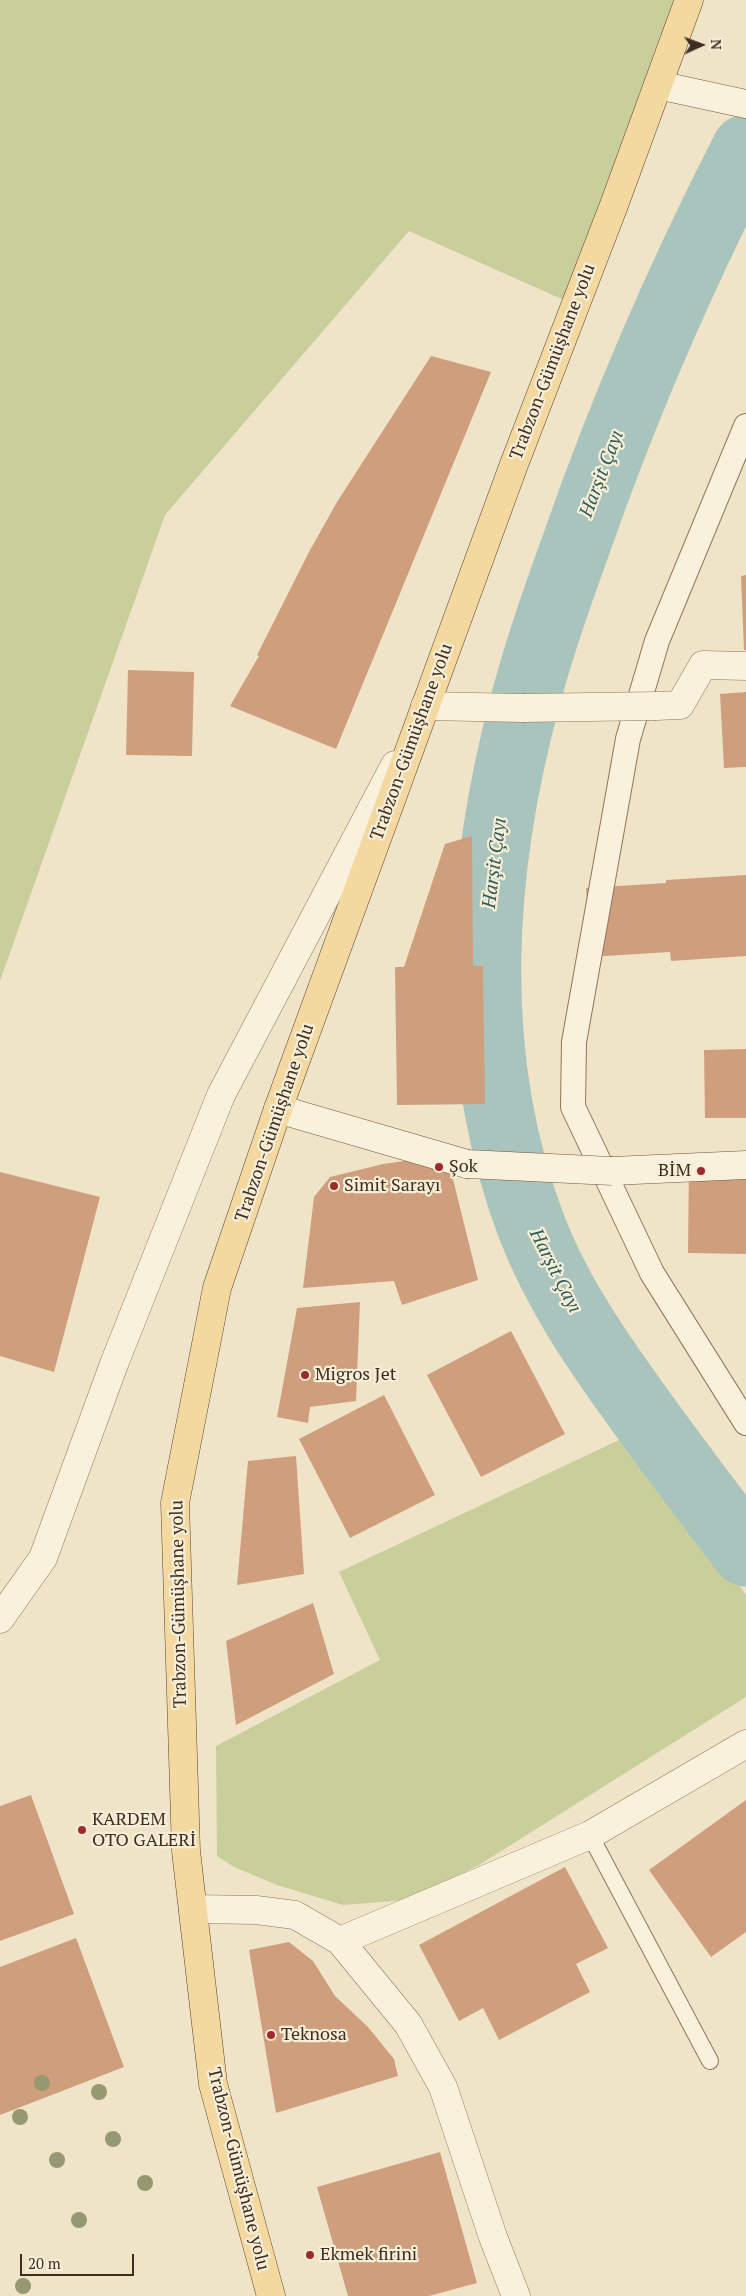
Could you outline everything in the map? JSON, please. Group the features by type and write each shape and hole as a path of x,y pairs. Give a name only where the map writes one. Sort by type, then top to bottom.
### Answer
{"main road":[{"name":"Trabzon-Gümüşhane yolu","path":"271,2296 213,2084 186,1851 175,1503 217,1288 278,1109 513,467 689,0"}],"street":[{"path":"658,85 742,103"},
{"path":"746,426 657,641 628,739 574,1042 573,1108 652,1273 746,1423"},
{"path":"0,1619 43,1558 114,1364 221,1095 426,706 523,708 680,705 703,665 746,666"},
{"path":"278,1109 467,1164 612,1171 746,1165"},
{"path":"340,1941 590,1835 746,1744"},
{"path":"193,1909 256,1910 295,1915 340,1941 408,2024 443,2087 493,2237 516,2296"}],"lane":[{"path":"590,1835 710,2061"}],"green space":[{"path":"0,0 689,0 575,305 409,231 165,515 0,981"},
{"path":"636,1432 746,1595 746,1697 479,1865 407,1900 343,1905 277,1885 234,1867 217,1856 216,1746 380,1660 339,1572"}],"building":[{"path":"431,356 491,372 336,749 230,706 259,656 257,655 309,552 337,502"},
{"path":"746,575 746,650 744,650 741,576"},
{"path":"128,670 194,672 192,756 126,755"},
{"path":"746,692 746,767 724,768 720,694"},
{"path":"472,836 473,966 483,966 485,1104 397,1105 395,967 404,967 445,844"},
{"path":"746,875 746,956 671,961 670,952 590,957 586,888"},
{"path":"746,1049 746,1118 705,1118 704,1050"},
{"path":"447,1155 478,1280 402,1305 394,1281 303,1288 314,1197 330,1177 383,1164"},
{"path":"689,1160 746,1161 746,1254 688,1253"},
{"path":"0,1172 100,1197 54,1372 0,1356"},
{"path":"360,1302 356,1401 310,1407 308,1423 277,1417 297,1308"},
{"path":"511,1331 565,1434 481,1477 427,1375"},
{"path":"384,1395 435,1495 350,1538 299,1439"},
{"path":"296,1456 304,1574 237,1585 248,1461"},
{"path":"313,1603 334,1674 236,1725 226,1641"},
{"path":"31,1795 74,1914 0,1941 0,1806"},
{"path":"746,1800 746,1932 711,1957 649,1870"},
{"path":"565,1867 608,1948 576,1964 590,1992 499,2040 483,2008 459,2021 419,1945"},
{"path":"76,1938 124,2067 0,2115 0,1967"},
{"path":"289,1942 313,1961 335,1996 368,2027 394,2059 398,2076 276,2113 249,1950"},
{"path":"440,2152 477,2283 429,2296 348,2296 317,2187"}],"waterway":[{"name":"Harşit Çayı","path":"746,149 676,294 634,392 595,492 544,636 527,694 511,760 498,827 490,894 487,962 489,1029 497,1096 511,1163 532,1228 542,1251 564,1295 603,1358 660,1438 746,1552"}],"place":[{"name":"Şok","path":"439,1167"},
{"name":"BİM","path":"701,1171"},
{"name":"Simit Sarayı","path":"334,1186"},
{"name":"Migros Jet","path":"305,1375"},
{"name":"KARDEM OTO GALERİ","path":"82,1830"},
{"name":"Teknosa","path":"271,2035"},
{"name":"Ekmek firini","path":"310,2255"}]}
